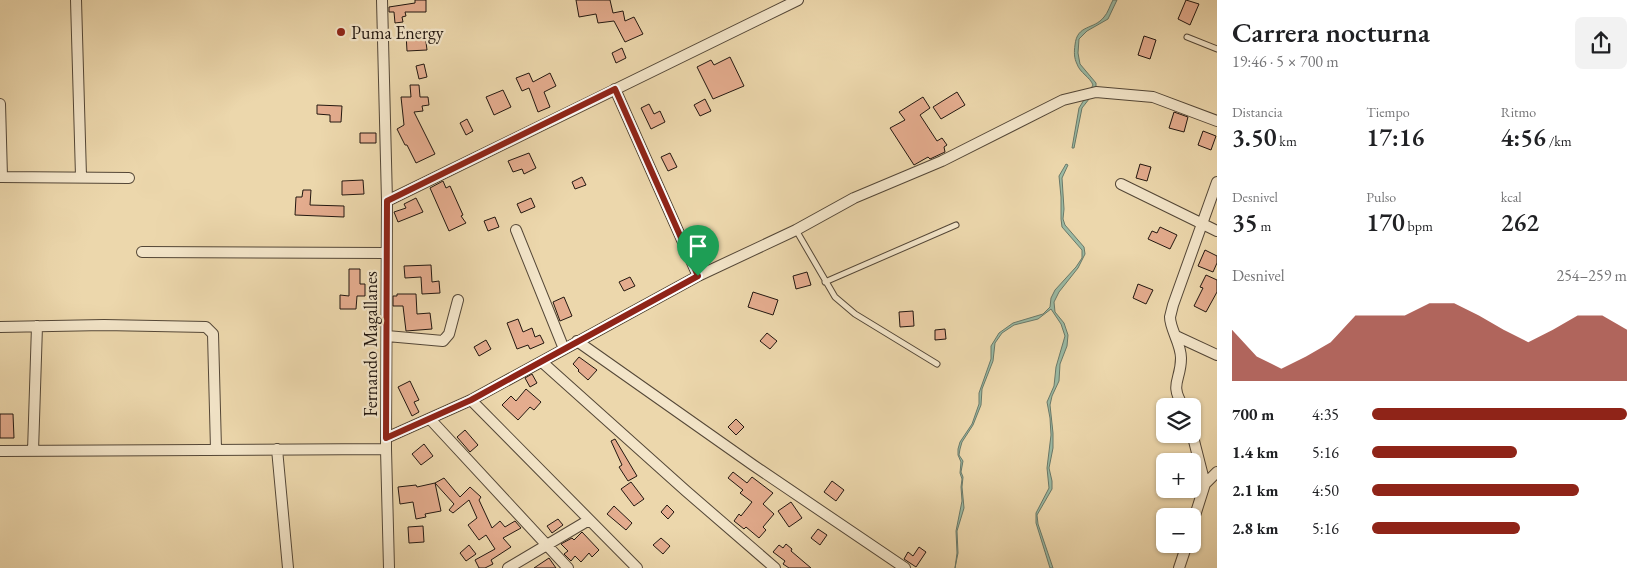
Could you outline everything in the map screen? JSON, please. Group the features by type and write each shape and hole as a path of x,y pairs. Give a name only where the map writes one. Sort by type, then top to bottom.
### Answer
{"street":[{"path":"76,0 81,176"},
{"name":"Fernando Magallanes","path":"382,0 387,201 386,449 389,568"},
{"path":"387,201 798,0"},
{"path":"615,89 698,276"},
{"path":"386,438 471,400 698,276 796,230 854,198 942,161 1063,100 1096,92 1153,98 1217,121"},
{"path":"0,104 1,178 81,176 130,178"},
{"path":"1179,398 1175,390 1181,358 1170,318 1217,182"},
{"path":"1121,184 1217,231"},
{"path":"516,230 564,349"},
{"path":"142,252 386,252"},
{"path":"386,336 443,341 449,334 458,300"},
{"path":"33,451 37,326"},
{"path":"0,327 209,328 213,334 216,449"},
{"path":"1176,336 1217,354"},
{"path":"577,341 892,564 905,568"},
{"path":"542,362 678,485 775,568"},
{"path":"471,400 637,568"},
{"path":"430,419 568,568"},
{"path":"1195,443 1205,484"},
{"path":"277,449 288,568"},
{"path":"0,451 386,449"},
{"path":"1197,508 1205,484 1217,472"},
{"path":"508,568 589,520"},
{"path":"1179,568 1184,553"}],"lane":[{"path":"1187,37 1217,50"},
{"path":"825,282 956,225"},
{"path":"796,230 835,297 855,314 937,364"}],"shaded area":[{"path":"1113,0 1117,0 1108,19 1087,31 1079,39 1078,53 1080,64 1096,83 1096,89 1082,108 1074,148 1072,148 1079,108 1093,85 1080,70 1076,62 1074,53 1076,38 1082,30 1096,24 1104,17"},
{"path":"1066,164 1068,165 1062,178 1063,219 1065,225 1084,247 1085,254 1078,268 1059,292 1054,302 1055,312 1064,323 1068,335 1067,346 1060,364 1059,381 1050,405 1053,448 1049,468 1052,489 1037,515 1038,524 1053,568 1050,568 1036,523 1036,513 1049,488 1047,468 1051,435 1047,402 1054,386 1056,367 1065,336 1061,324 1051,309 1038,319 1014,325 1002,333 995,343 993,361 982,389 981,405 973,425 962,442 960,449 959,455 963,461 961,472 963,477 964,508 957,531 958,553 955,568 957,553 956,531 962,501 961,487 962,479 960,473 961,462 958,455 958,449 960,442 972,424 979,404 979,393 991,359 991,346 999,333 1013,323 1043,314 1050,307 1051,298 1055,290 1082,258 1082,250 1062,227 1059,176"}],"building":[{"path":"415,0 426,0 426,12 405,12 406,16 402,17 403,22 395,23 394,12 389,12 389,7 415,3"},
{"path":"576,0 610,0 613,13 623,11 625,21 634,17 643,34 625,42 614,21 598,23 596,14 579,17"},
{"path":"1186,0 1199,4 1190,25 1178,19"},
{"path":"419,33 419,35 425,34 427,50 407,51 406,34"},
{"path":"1144,36 1156,40 1150,59 1138,55"},
{"path":"622,48 626,58 616,63 612,53"},
{"path":"730,57 744,86 713,99 697,67 711,60 714,65"},
{"path":"424,64 427,77 419,79 416,66"},
{"path":"529,73 533,82 550,73 556,86 544,92 550,107 538,112 529,88 522,91 516,78"},
{"path":"410,85 419,85 420,97 428,97 429,105 422,106 423,111 414,112 435,154 416,163 397,129 404,125 401,97 411,97"},
{"path":"503,90 511,107 494,115 486,97"},
{"path":"957,92 965,105 941,119 933,107"},
{"path":"923,97 930,108 920,115 937,141 942,138 947,145 944,147 945,152 930,159 928,157 914,165 890,128 905,120 899,112"},
{"path":"705,99 711,111 700,116 694,105"},
{"path":"649,104 654,114 660,111 665,122 651,129 641,108"},
{"path":"317,105 342,106 341,122 330,122 330,115 317,114"},
{"path":"1174,112 1188,117 1184,132 1169,128"},
{"path":"467,119 473,131 466,135 460,123"},
{"path":"1203,131 1216,136 1211,150 1198,145"},
{"path":"360,133 376,133 376,143 360,143"},
{"path":"529,153 536,168 524,174 522,169 513,172 508,161"},
{"path":"670,153 677,167 668,171 661,157"},
{"path":"1140,164 1151,167 1147,181 1136,178"},
{"path":"582,177 586,185 575,189 572,182"},
{"path":"363,180 364,194 342,195 342,181"},
{"path":"443,181 446,188 450,186 463,215 461,216 466,223 449,231 430,188"},
{"path":"303,190 311,190 310,205 344,206 344,217 295,215 296,197 302,197"},
{"path":"416,198 423,212 398,222 394,212 406,208 404,204"},
{"path":"531,198 535,207 521,213 517,204"},
{"path":"495,217 499,227 488,231 484,221"},
{"path":"1160,227 1177,235 1170,249 1148,239 1152,231 1157,233"},
{"path":"1205,250 1217,256 1217,263 1213,272 1198,266"},
{"path":"431,265 432,282 439,281 440,293 422,294 421,277 405,278 404,266"},
{"path":"349,269 360,269 360,284 365,284 365,296 357,296 356,309 340,309 340,295 349,296"},
{"path":"807,272 811,285 796,289 793,276"},
{"path":"1206,275 1217,280 1217,292 1206,312 1194,306 1203,288 1200,287"},
{"path":"630,277 635,286 624,291 619,282"},
{"path":"1138,284 1153,290 1146,304 1133,298"},
{"path":"753,292 778,300 773,315 748,307"},
{"path":"397,294 416,294 417,314 430,313 432,329 406,331 403,306 393,306 393,296 397,296"},
{"path":"564,297 572,316 560,321 553,302"},
{"path":"913,311 914,326 900,327 899,312"},
{"path":"518,319 523,332 532,328 535,337 540,335 544,343 530,349 528,345 517,349 507,323"},
{"path":"945,329 946,339 935,340 935,330"},
{"path":"767,333 777,341 770,349 760,341"},
{"path":"486,340 491,349 479,356 474,347"},
{"path":"579,357 597,370 588,380 573,364"},
{"path":"532,374 537,383 530,387 525,378"},
{"path":"410,381 419,400 414,402 419,412 412,416 398,387"},
{"path":"526,389 541,402 534,410 530,407 518,420 502,405 511,396 516,401"},
{"path":"0,414 13,414 14,438 0,438"},
{"path":"736,419 744,427 736,435 728,427"},
{"path":"465,430 478,445 470,452 457,437"},
{"path":"615,439 637,476 628,481 619,467 622,465 611,441"},
{"path":"424,444 433,456 421,465 412,454"},
{"path":"733,472 747,483 752,477 773,493 763,504 774,514 763,527 766,530 759,538 746,527 744,529 734,521 739,514 741,516 752,502 740,493 743,490 728,478"},
{"path":"444,478 460,497 470,487 481,497 479,500 492,528 500,521 505,527 515,521 521,528 503,538 511,547 491,560 493,564 485,568 479,568 475,560 495,549 486,535 479,540 468,525 477,518 469,500 453,513 449,510 454,504 435,483"},
{"path":"832,481 844,490 836,501 824,492"},
{"path":"631,482 644,499 634,506 621,489"},
{"path":"435,483 441,511 425,514 426,517 416,519 413,502 400,504 398,487 416,485 417,487"},
{"path":"791,502 802,518 789,527 778,511"},
{"path":"667,505 674,512 668,519 661,512"},
{"path":"614,506 632,523 626,530 607,514"},
{"path":"558,519 563,525 552,533 547,526"},
{"path":"423,526 424,542 409,543 408,527"},
{"path":"818,529 827,535 820,545 811,538"},
{"path":"582,532 599,550 592,557 589,553 581,562 575,556 571,561 564,554 568,551 561,544 572,538 574,540"},
{"path":"661,538 670,546 663,554 653,545"},
{"path":"786,544 792,549 791,551 811,568 789,568 783,564 785,561 773,552 779,545 783,548"},
{"path":"469,545 476,554 466,561 460,553"},
{"path":"919,547 926,552 916,567 904,559 908,552 913,556"},
{"path":"549,558 556,568 534,568"}],"place":[{"name":"Puma Energy","path":"341,32"}],"route":[{"path":"615,89 698,276 471,400 386,438 387,201 615,89"}]}
